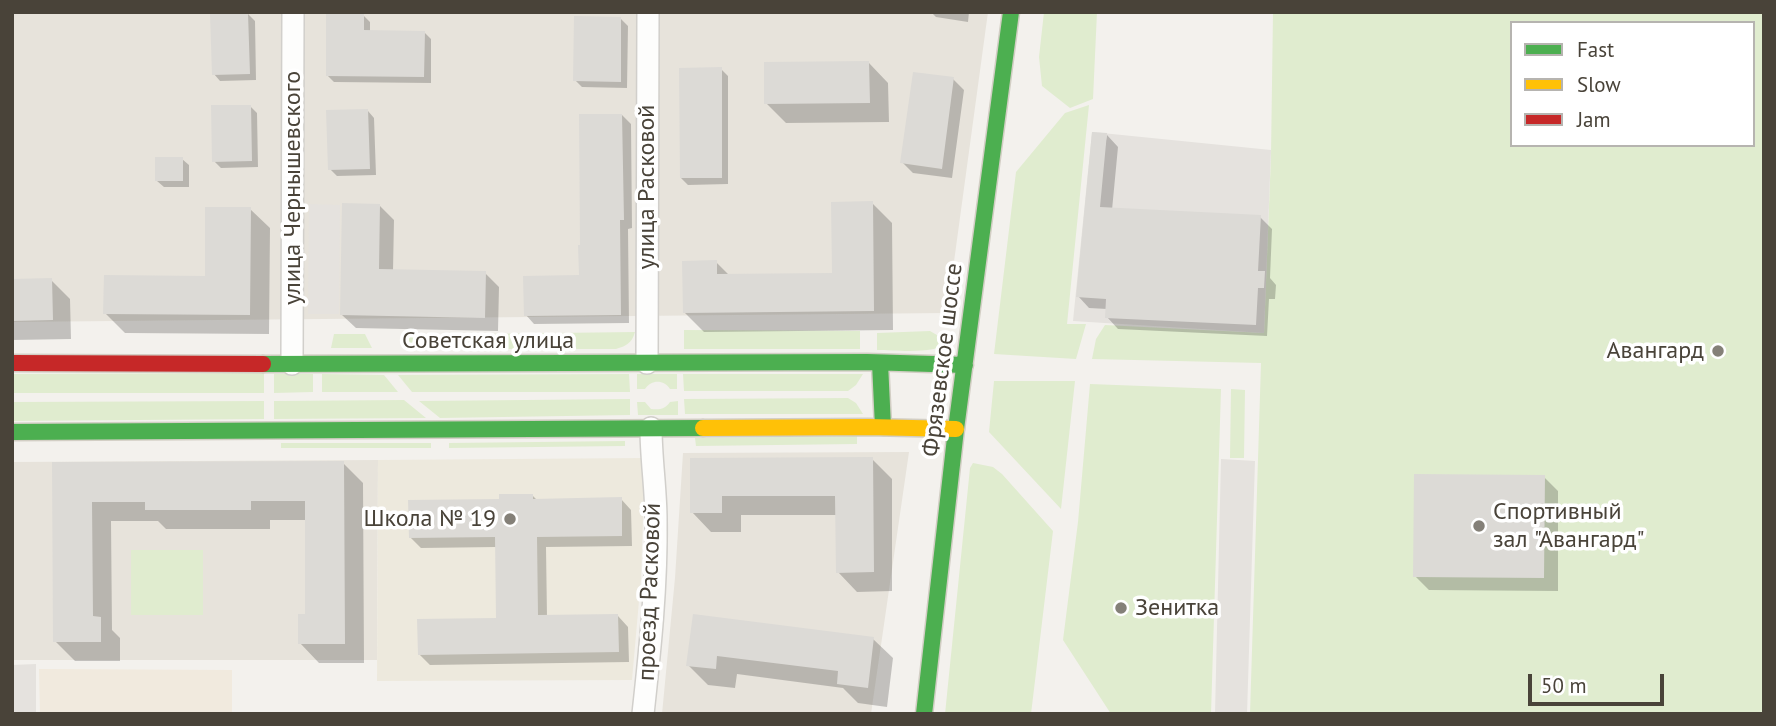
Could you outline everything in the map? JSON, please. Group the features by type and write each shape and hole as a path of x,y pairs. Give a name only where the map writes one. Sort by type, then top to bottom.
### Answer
{"main road":[{"name":"Фрязевское шоссе","path":"924,714 956,429 1011,12"},
{"name":"Советская улица","path":"12,363 965,365"},
{"path":"880,363 883,427"},
{"path":"12,432 883,427 956,429"}],"street":[{"name":"улица Чернышевского","path":"292,364 293,12"},
{"name":"улица Расковой","path":"647,363 648,12"},
{"name":"проезд Расковой","path":"643,714 656,566 651,428"}],"shaded area":[{"path":"12,12 988,12 947,313 12,322"},
{"path":"1092,132 1271,150 1264,333 1073,321"},
{"path":"309,204 340,205 339,314 308,314"},
{"path":"909,452 871,714 662,714 683,453"},
{"name":"Школа № 19","path":"645,458 641,578 632,680 377,681 378,460"},
{"path":"1221,459 1255,461 1247,714 1215,714"},
{"path":"378,460 377,660 12,660 12,462"},
{"path":"36,664 36,714 12,714 12,665"},
{"path":"39,669 232,670 232,714 40,714"}],"green space":[{"path":"1044,12 1097,12 1093,99 1070,108 1042,86 1039,57"},
{"name":"Авангард","path":"1273,12 1764,12 1764,714 1250,714 1261,363 1092,359 1096,339 1105,325 1264,333"},
{"path":"1089,105 1067,324 1086,324 1076,359 994,354 1016,172 1065,113"},
{"path":"684,330 860,331 860,349 684,349"},
{"path":"930,331 949,342 926,350 877,350 877,333"},
{"path":"635,332 628,344 616,349 480,349 474,334"},
{"path":"334,334 365,334 372,348 331,348"},
{"path":"411,335 442,335 447,349 403,348"},
{"path":"264,373 264,393 12,393 12,374"},
{"path":"274,374 313,374 313,392 274,393"},
{"path":"322,374 384,375 398,392 322,392"},
{"path":"629,374 630,392 412,392 398,375"},
{"path":"637,374 677,374 677,389 670,389 658,382 645,389 637,389"},
{"path":"683,374 863,374 848,391 684,391"},
{"path":"994,381 1075,381 1061,509 989,432"},
{"path":"1090,384 1221,389 1211,714 1111,714 1063,640 1078,522"},
{"path":"1231,389 1245,390 1244,458 1230,458"},
{"path":"848,398 856,403 863,414 685,414 684,399"},
{"path":"630,399 630,415 440,418 419,401"},
{"path":"404,400 426,418 274,419 274,401"},
{"path":"264,401 264,419 12,421 12,402"},
{"path":"678,401 678,415 638,415 637,402 645,402 651,409 657,409"},
{"path":"857,436 857,444 696,446 695,438"},
{"path":"625,441 625,446 449,448 449,443"},
{"path":"281,443 431,443 431,448 281,448"},
{"path":"973,463 993,467 1002,474 1053,531 1031,714 945,714 970,468"},
{"path":"131,550 203,550 203,615 131,615"}],"building":[{"path":"248,13 250,74 212,75 210,14"},
{"path":"326,13 364,13 364,30 425,31 424,77 326,76"},
{"path":"574,16 621,17 621,82 573,81"},
{"path":"869,61 870,103 764,104 764,62"},
{"path":"722,67 722,178 680,178 679,68"},
{"path":"913,72 954,77 942,169 900,163"},
{"path":"211,105 251,105 252,161 212,162"},
{"path":"368,109 370,169 328,170 326,110"},
{"path":"579,114 622,114 624,220 620,220 621,315 524,316 523,276 579,275"},
{"path":"1092,132 1107,133 1100,207 1261,215 1258,271 1265,271 1264,288 1258,288 1256,325 1105,318 1106,299 1076,297"},
{"path":"155,157 183,157 183,181 155,181"},
{"path":"873,201 874,311 683,313 682,261 717,260 717,274 832,273 831,202"},
{"path":"342,203 380,204 379,269 486,271 485,318 340,315"},
{"path":"205,207 251,207 250,315 103,314 104,275 205,276"},
{"path":"52,278 53,320 12,321 12,279"},
{"path":"873,457 874,572 836,573 835,496 722,496 722,513 690,513 690,458"},
{"path":"344,461 345,644 298,644 298,614 305,614 305,501 251,501 251,510 145,510 145,502 92,502 93,616 101,617 101,642 53,642 52,462"},
{"name":"Спортивный зал \"Авангард\"","path":"1414,474 1545,475 1544,578 1413,577"},
{"path":"499,494 533,494 533,499 622,497 622,536 537,537 538,615 618,614 619,652 418,655 417,619 496,618 495,537 409,538 408,500 499,499"},
{"path":"693,614 874,637 868,688 837,684 838,671 717,656 716,669 686,666"}],"traffic: fast":[{"path":"924,714 956,429 1011,12"},
{"path":"263,364 867,362 965,365"},
{"path":"880,363 883,427"},
{"path":"12,432 703,428"}],"traffic: slow":[{"path":"703,428 956,429"}],"traffic: jam":[{"path":"12,363 263,364"}],"place":[{"name":"Авангард","path":"1718,351"},
{"name":"Школа № 19","path":"510,519"},
{"name":"Спортивный зал \"Авангард\"","path":"1479,526"},
{"name":"Зенитка","path":"1121,608"}]}
